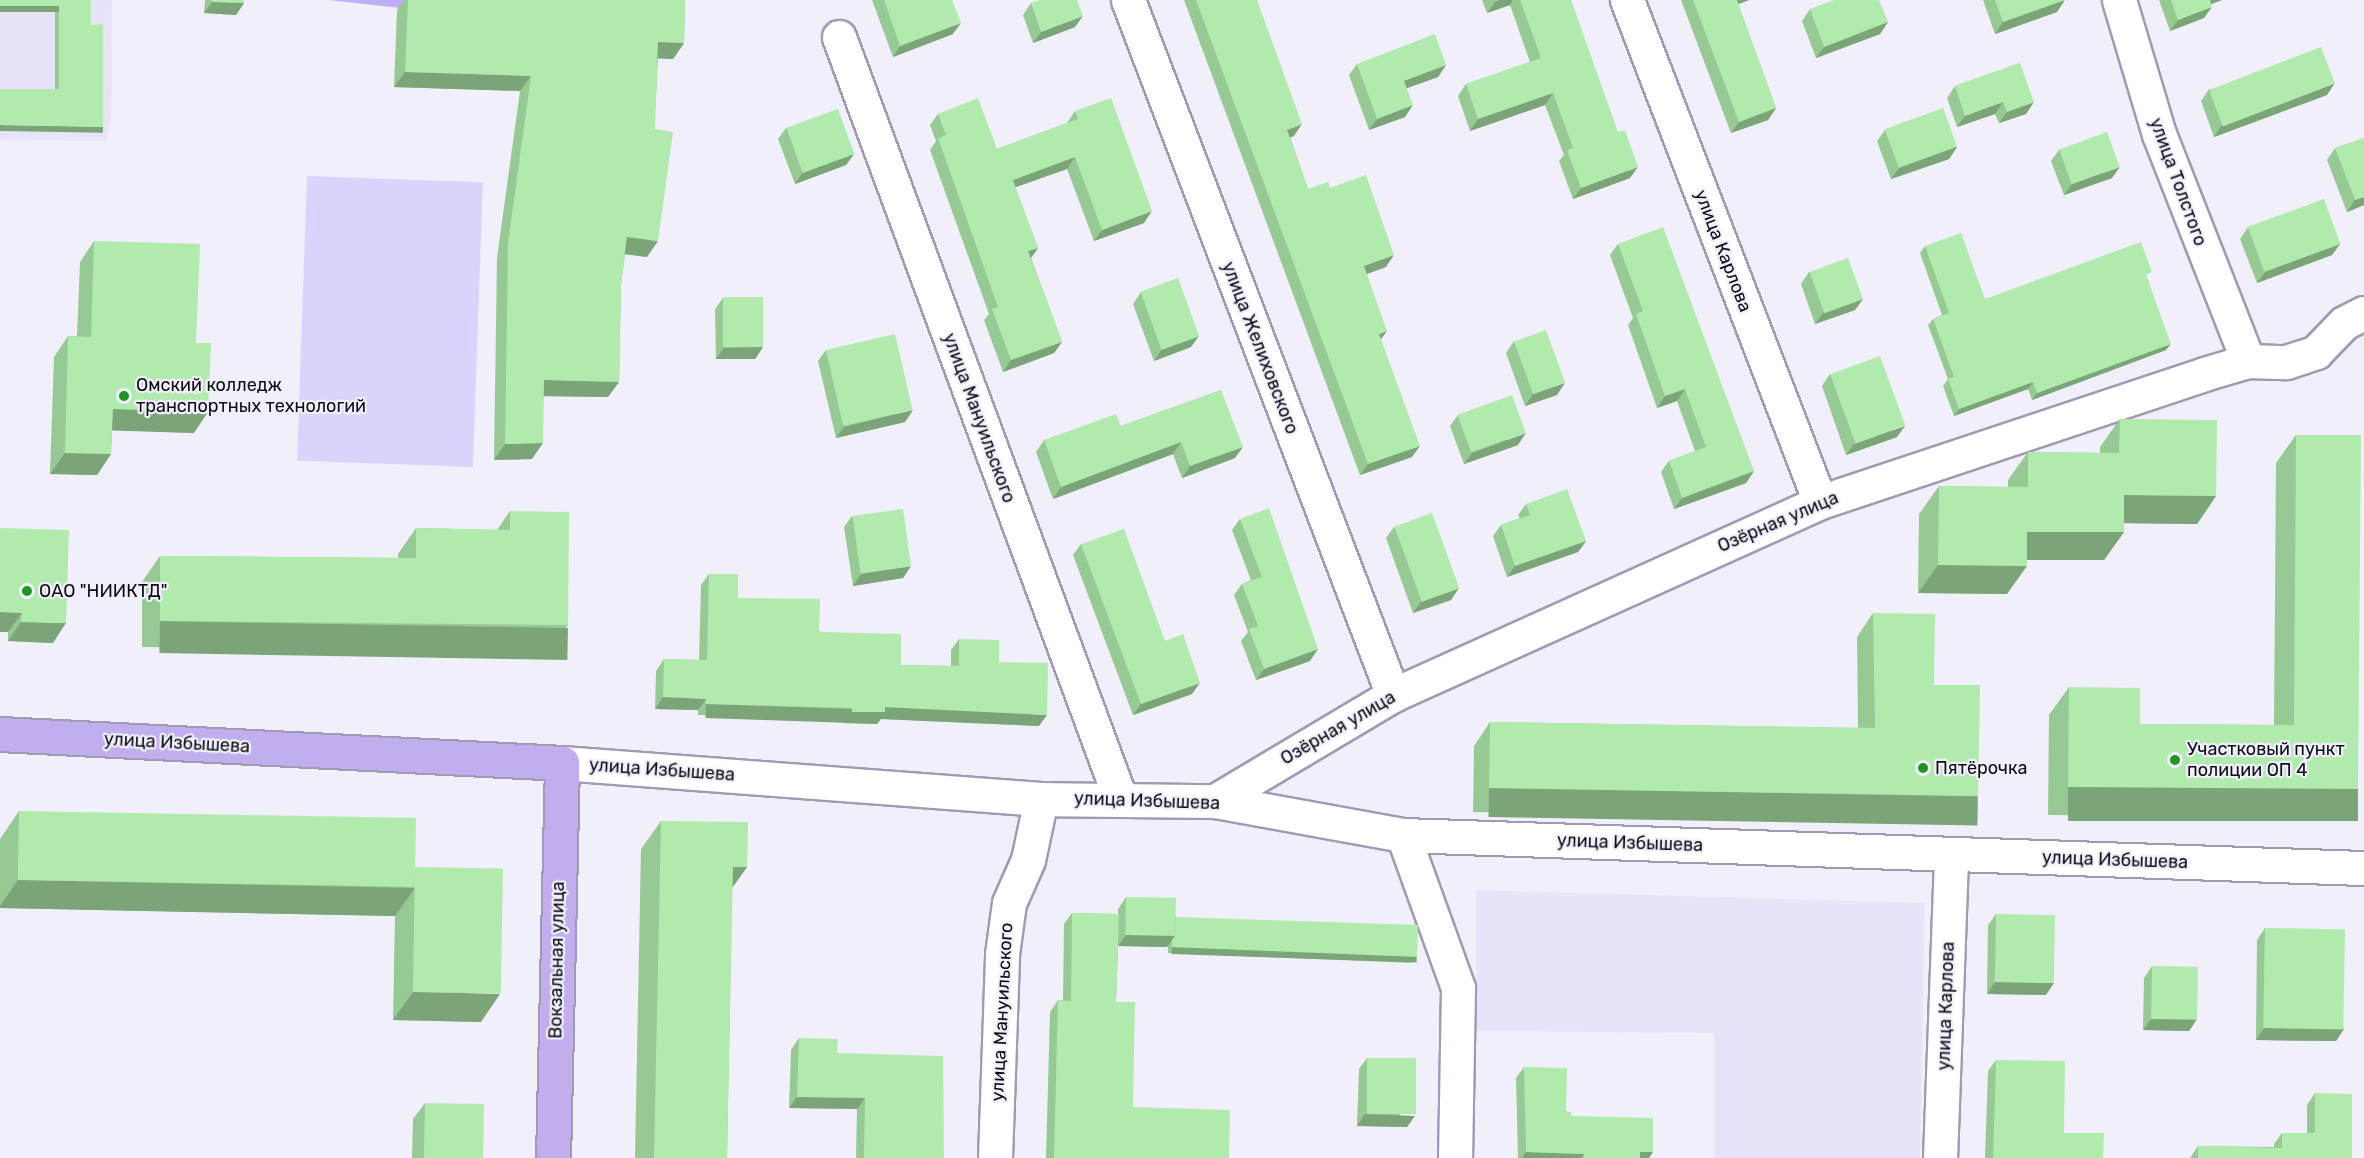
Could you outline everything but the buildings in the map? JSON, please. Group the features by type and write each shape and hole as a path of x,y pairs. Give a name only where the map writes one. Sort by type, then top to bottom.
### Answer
{"main road":[{"name":"улица Избышева","path":"0,734 562,763"},
{"name":"Вокзальная улица","path":"553,1158 562,763"}],"street":[{"name":"улица Желиховского","path":"1128,0 1393,695"},
{"name":"улица Карлова","path":"1627,0 1820,502"},
{"name":"улица Толстого","path":"2119,0 2159,134 2248,361"},
{"name":"улица Мануильского","path":"839,37 1120,798"},
{"name":"Озёрная улица","path":"1215,801 1393,695 1820,502 2248,361 2286,362 2316,352 2344,323 2364,313"},
{"name":"улица Избышева","path":"562,763 1041,799 1120,798 1215,801 1403,835 2364,868"},
{"name":"улица Мануильского","path":"995,1158 1002,954 1009,903 1028,860 1041,799"},
{"path":"1403,835 1458,988 1455,1158"},
{"name":"улица Карлова","path":"1940,1158 1951,855"}],"shaded area":[{"path":"0,0 112,0 111,117 106,141 0,140"},
{"path":"329,0 454,0 437,12"},
{"path":"307,176 483,182 473,467 297,461"},
{"path":"1476,890 1925,903 1920,1158 1714,1158 1714,1033 1476,1031"}],"place":[{"name":"Омский колледж транспортных технологий","path":"124,396"},
{"name":"ОАО \"НИИКТД\"","path":"27,591"},
{"name":"Участковый пункт полиции ОП 4","path":"2175,760"},
{"name":"Пятёрочка","path":"1923,768"}]}
